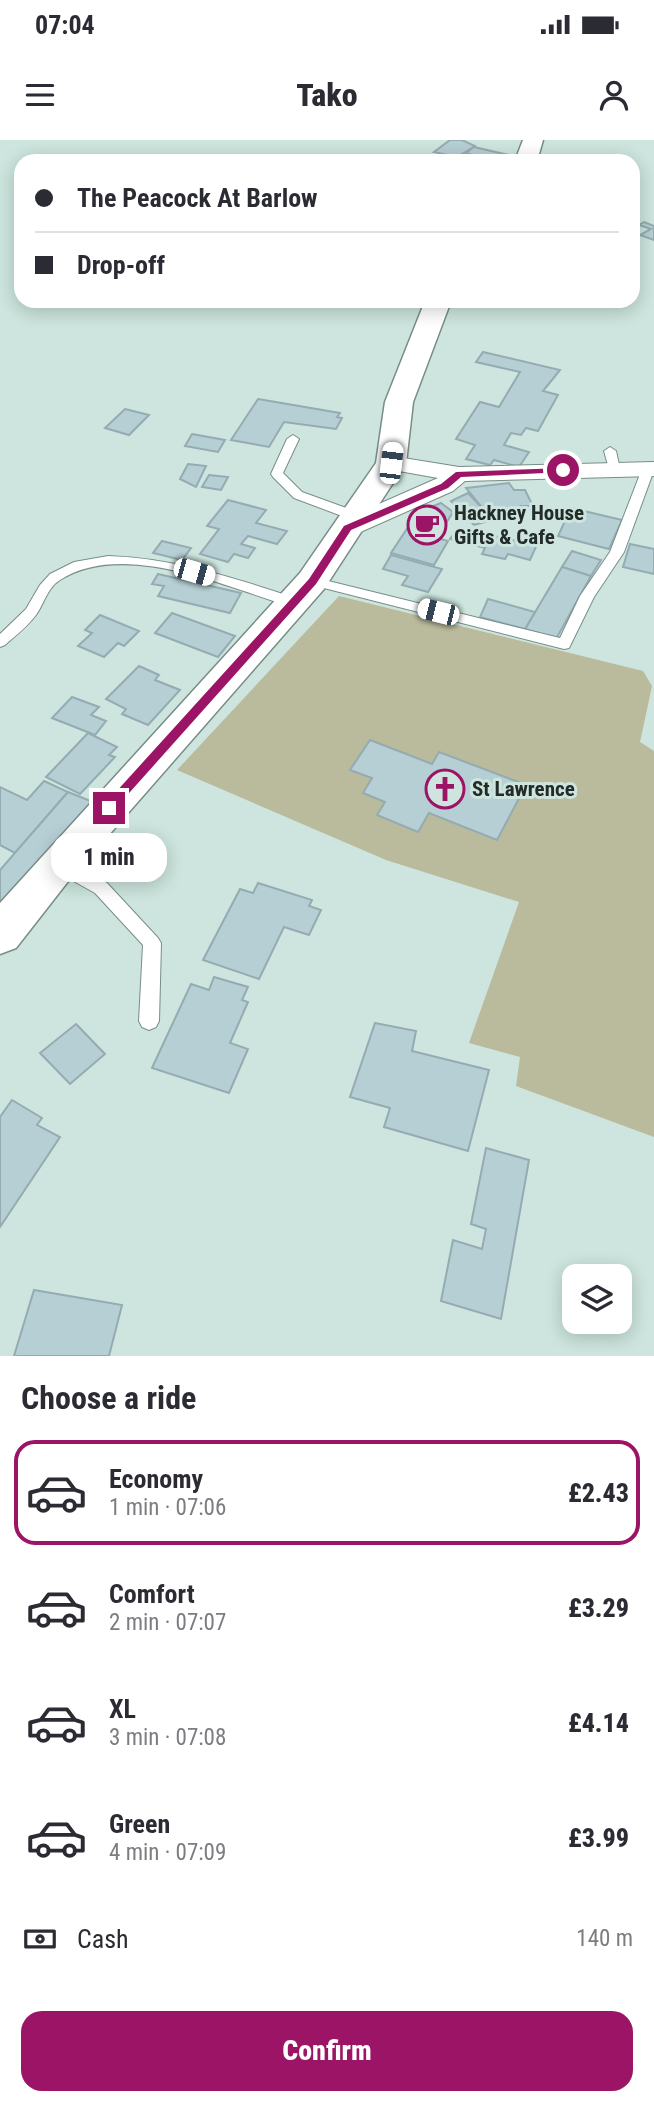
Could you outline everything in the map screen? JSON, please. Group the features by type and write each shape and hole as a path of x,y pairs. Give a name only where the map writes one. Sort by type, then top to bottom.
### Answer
{"main road":[{"path":"0,936 58,864 303,592 391,463 399,402 435,308"}],"street":[{"path":"391,463 459,474 612,460 651,469"},
{"path":"351,522 444,486 459,474"}],"lane":[{"path":"293,439 278,474 298,495 351,522"},
{"path":"0,642 29,614 53,578 84,562 128,561 303,592 564,644 587,596 617,552 651,469"},
{"path":"58,864 101,888 152,943 149,1021"}],"green space":[{"path":"339,596 643,671 652,686 640,742 654,751 654,1137 516,1086 520,1057 469,1043 519,902 386,860 177,770"}],"building":[{"path":"450,140 462,140 475,146 462,154 434,152"},
{"path":"474,147 504,154 469,154 466,153"},
{"path":"644,222 654,226 654,240 640,235 651,229 640,224"},
{"path":"483,352 560,370 543,391 558,395 538,431 526,428 521,435 511,433 504,445 529,452 519,467 494,460 490,465 466,459 475,445 456,439 480,402 499,407 520,372 476,362"},
{"path":"258,399 340,413 337,417 342,418 336,429 284,422 269,447 231,440"},
{"path":"125,409 149,415 129,435 105,428"},
{"path":"192,434 225,440 218,452 185,446"},
{"path":"188,464 206,466 196,487 180,479"},
{"path":"209,475 228,477 221,490 202,487"},
{"path":"509,483 514,490 525,490 533,506 521,506 525,512 495,515 493,509 483,509 466,488"},
{"path":"468,493 493,520 474,525 451,501"},
{"path":"228,500 266,510 256,523 287,531 277,544 248,536 241,544 255,548 248,558 234,554 228,562 200,554 219,529 207,526"},
{"name":"Hackney House Gifts & Cafe","path":"441,503 453,512 437,538 448,541 434,565 391,553 418,512"},
{"path":"571,508 622,520 609,549 558,536"},
{"path":"485,534 517,541 519,535 539,540 530,560 508,554 505,559 482,554 485,548 450,539 453,535 482,539"},
{"path":"162,541 191,548 182,560 153,553"},
{"path":"630,544 654,549 654,574 623,567"},
{"path":"572,551 601,560 591,576 562,567"},
{"path":"391,555 442,569 428,592 402,585 408,576 383,569"},
{"path":"562,567 591,576 556,639 525,629"},
{"path":"158,574 241,593 230,613 158,596 164,586 152,584"},
{"path":"488,599 535,612 525,629 480,617"},
{"path":"172,613 235,636 218,657 155,633"},
{"path":"100,615 139,631 124,646 118,643 104,657 78,646 92,633 85,630"},
{"path":"139,666 159,675 155,680 180,690 148,725 122,714 126,709 106,699"},
{"path":"72,697 99,707 91,715 106,721 95,735 52,718"},
{"path":"88,733 117,747 109,755 115,757 80,794 46,777"},
{"name":"St Lawrence","path":"370,740 432,764 439,752 526,785 497,840 429,813 418,832 377,815 385,802 363,793 372,778 350,770"},
{"path":"44,781 68,792 15,853 0,845 0,787 27,800"},
{"path":"68,792 93,802 0,916 0,870"},
{"path":"258,883 312,900 309,906 321,910 309,935 284,927 259,979 203,960 240,889 253,893"},
{"path":"214,977 248,987 242,1000 248,1002 230,1043 248,1049 229,1093 152,1068 191,984 209,990"},
{"path":"375,1023 416,1031 412,1051 489,1070 468,1151 384,1127 390,1108 350,1097"},
{"path":"76,1024 105,1054 70,1084 40,1053"},
{"path":"12,1100 42,1118 37,1125 60,1137 0,1227 0,1117"},
{"path":"486,1148 529,1160 501,1319 441,1301 453,1240 482,1249 486,1229 471,1224"},
{"path":"34,1290 122,1305 109,1356 14,1356"}],"place":[{"name":"Hackney House Gifts & Cafe","path":"427,525"},
{"name":"St Lawrence","path":"445,789"}],"route":[{"path":"109,808 312,581 347,528 444,486 459,474 563,470"}]}
